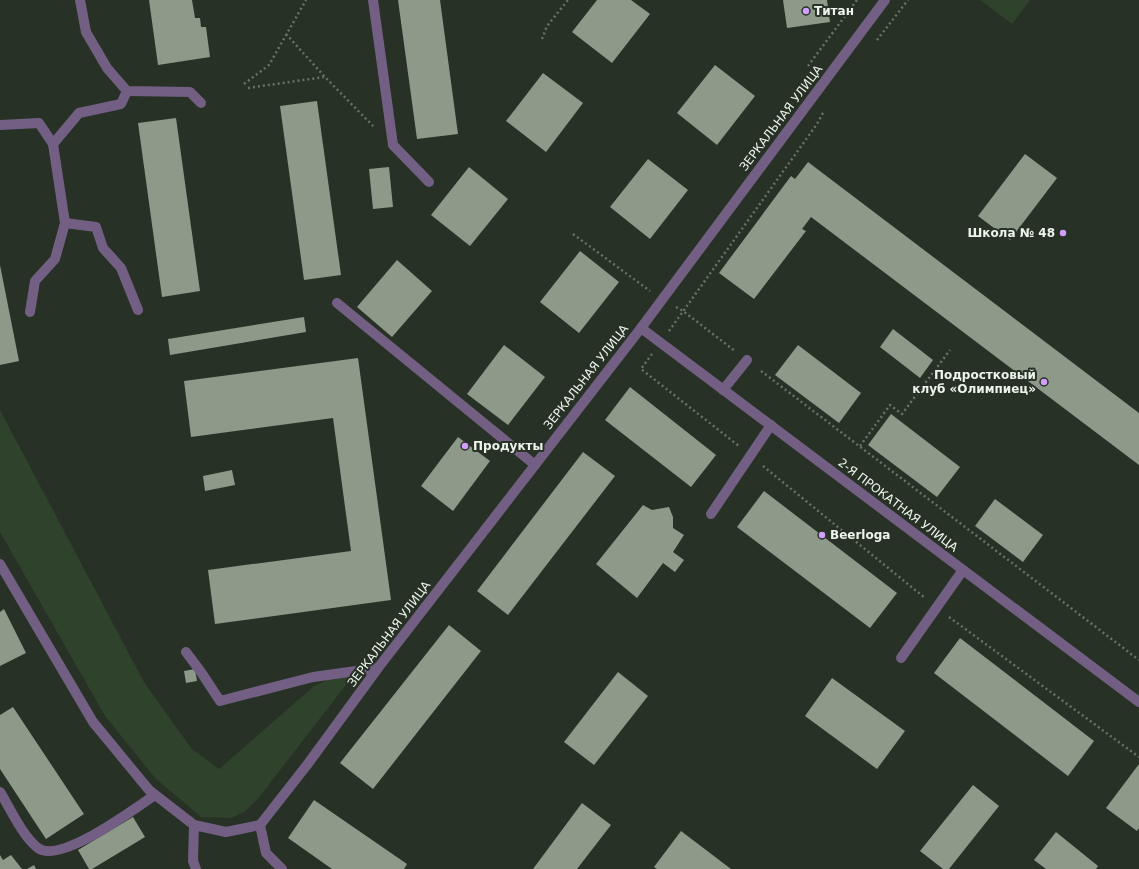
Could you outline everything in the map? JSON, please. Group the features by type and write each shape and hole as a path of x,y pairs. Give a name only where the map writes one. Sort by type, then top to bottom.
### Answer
{"street":[{"path":"80,0 86,32 107,68 127,91 190,92 201,103"},
{"path":"373,0 393,145 429,182"},
{"name":"ЗЕРКАЛЬНАЯ УЛИЦА","path":"260,825 307,765 378,668 641,328 885,0"},
{"path":"54,144 79,113 121,104 127,91"},
{"path":"0,125 39,123 54,144 65,222 55,259 35,281 30,312"},
{"path":"65,222 96,227 103,248 121,268 138,310"},
{"path":"337,303 535,465"},
{"name":"2-Я ПРОКАТНАЯ УЛИЦА","path":"641,328 1139,702"},
{"path":"723,390 747,360"},
{"path":"711,514 771,425"},
{"path":"0,564 93,722 149,790 194,825 226,832 260,825 266,853 282,869"},
{"path":"901,658 963,570"},
{"path":"186,652 220,701 313,676 378,668"},
{"path":"0,792 27,837 39,849 53,851 73,846 108,827 155,795"},
{"path":"194,825 193,861 196,869"}],"path":[{"path":"244,84 269,65 306,0"},
{"path":"542,39 547,26 568,0"},
{"path":"808,66 857,0"},
{"path":"286,34 325,77 393,145"},
{"path":"248,88 325,77"},
{"path":"817,124 641,369 750,455 937,608 1139,757"},
{"path":"573,234 662,300 683,311 738,353"},
{"path":"860,446 890,405 902,414 950,350"},
{"path":"761,371 1139,660"}],"green space":[{"path":"980,0 1030,0 1012,24"},
{"path":"0,410 144,682 191,748 219,769 314,686 362,664 257,800 244,812 231,818 201,817 155,778 105,716 0,532"}],"building":[{"path":"149,0 192,0 195,18 200,18 201,27 206,27 210,57 158,65"},
{"path":"398,0 440,0 458,134 417,139"},
{"path":"597,0 631,0 650,14 612,63 572,32"},
{"name":"Титан","path":"783,0 827,0 830,22 787,28"},
{"path":"715,65 755,96 717,145 677,113"},
{"path":"543,73 583,103 546,152 506,121"},
{"path":"317,101 341,275 304,280 280,106"},
{"path":"176,118 200,291 162,297 138,123"},
{"path":"1025,154 1057,178 1010,240 978,216"},
{"path":"648,159 688,190 650,239 610,207"},
{"path":"808,162 1139,413 1139,465 811,217 802,229 806,231 754,299 719,273 791,176 795,179"},
{"path":"389,167 393,207 373,209 369,169"},
{"path":"469,167 508,199 470,246 431,215"},
{"path":"580,251 619,282 579,333 540,302"},
{"path":"397,260 432,291 392,337 357,307"},
{"path":"0,265 19,361 0,365"},
{"path":"304,317 306,332 170,355 168,339"},
{"path":"893,329 933,360 920,378 880,347"},
{"path":"504,345 545,377 508,425 467,394"},
{"path":"798,345 861,393 839,423 775,375"},
{"path":"358,358 391,600 215,624 208,570 351,551 333,418 191,437 184,381"},
{"path":"630,387 716,455 691,487 605,420"},
{"path":"891,414 960,467 937,497 868,445"},
{"path":"458,437 490,461 453,511 421,486"},
{"path":"583,452 615,476 508,615 477,591"},
{"path":"232,470 235,485 205,491 203,476"},
{"path":"764,491 897,593 870,628 737,527"},
{"path":"995,499 1043,535 1023,562 975,526"},
{"path":"643,505 652,510 669,507 673,517 673,528 684,535 673,552 684,560 675,572 663,563 637,598 596,564"},
{"path":"4,609 26,653 0,666 0,612"},
{"path":"449,625 481,651 373,789 340,763"},
{"path":"960,638 1094,741 1068,776 934,673"},
{"path":"195,669 197,681 186,683 184,671"},
{"path":"618,672 648,696 594,765 564,742"},
{"path":"832,678 905,731 877,769 805,716"},
{"path":"13,707 84,814 46,839 0,769 0,715"},
{"path":"1139,764 1139,828 1137,831 1106,808"},
{"path":"973,785 999,806 949,869 943,869 920,851"},
{"path":"314,800 407,864 404,869 332,869 288,838"},
{"path":"582,803 611,825 577,869 533,869"},
{"path":"133,817 145,837 92,869 89,869 78,850"},
{"path":"681,831 731,869 657,869 654,867"},
{"path":"1056,832 1098,866 1096,869 1046,869 1034,860"},
{"path":"0,855 3,860 11,855 22,869 0,869"},
{"path":"34,865 36,869 27,869"}],"place":[{"name":"Титан","path":"806,11"},
{"name":"Школа № 48","path":"1063,233"},
{"name":"Подростковый клуб «Олимпиец»","path":"1044,382"},
{"name":"Продукты","path":"465,446"},
{"name":"Beerloga","path":"822,535"}]}
